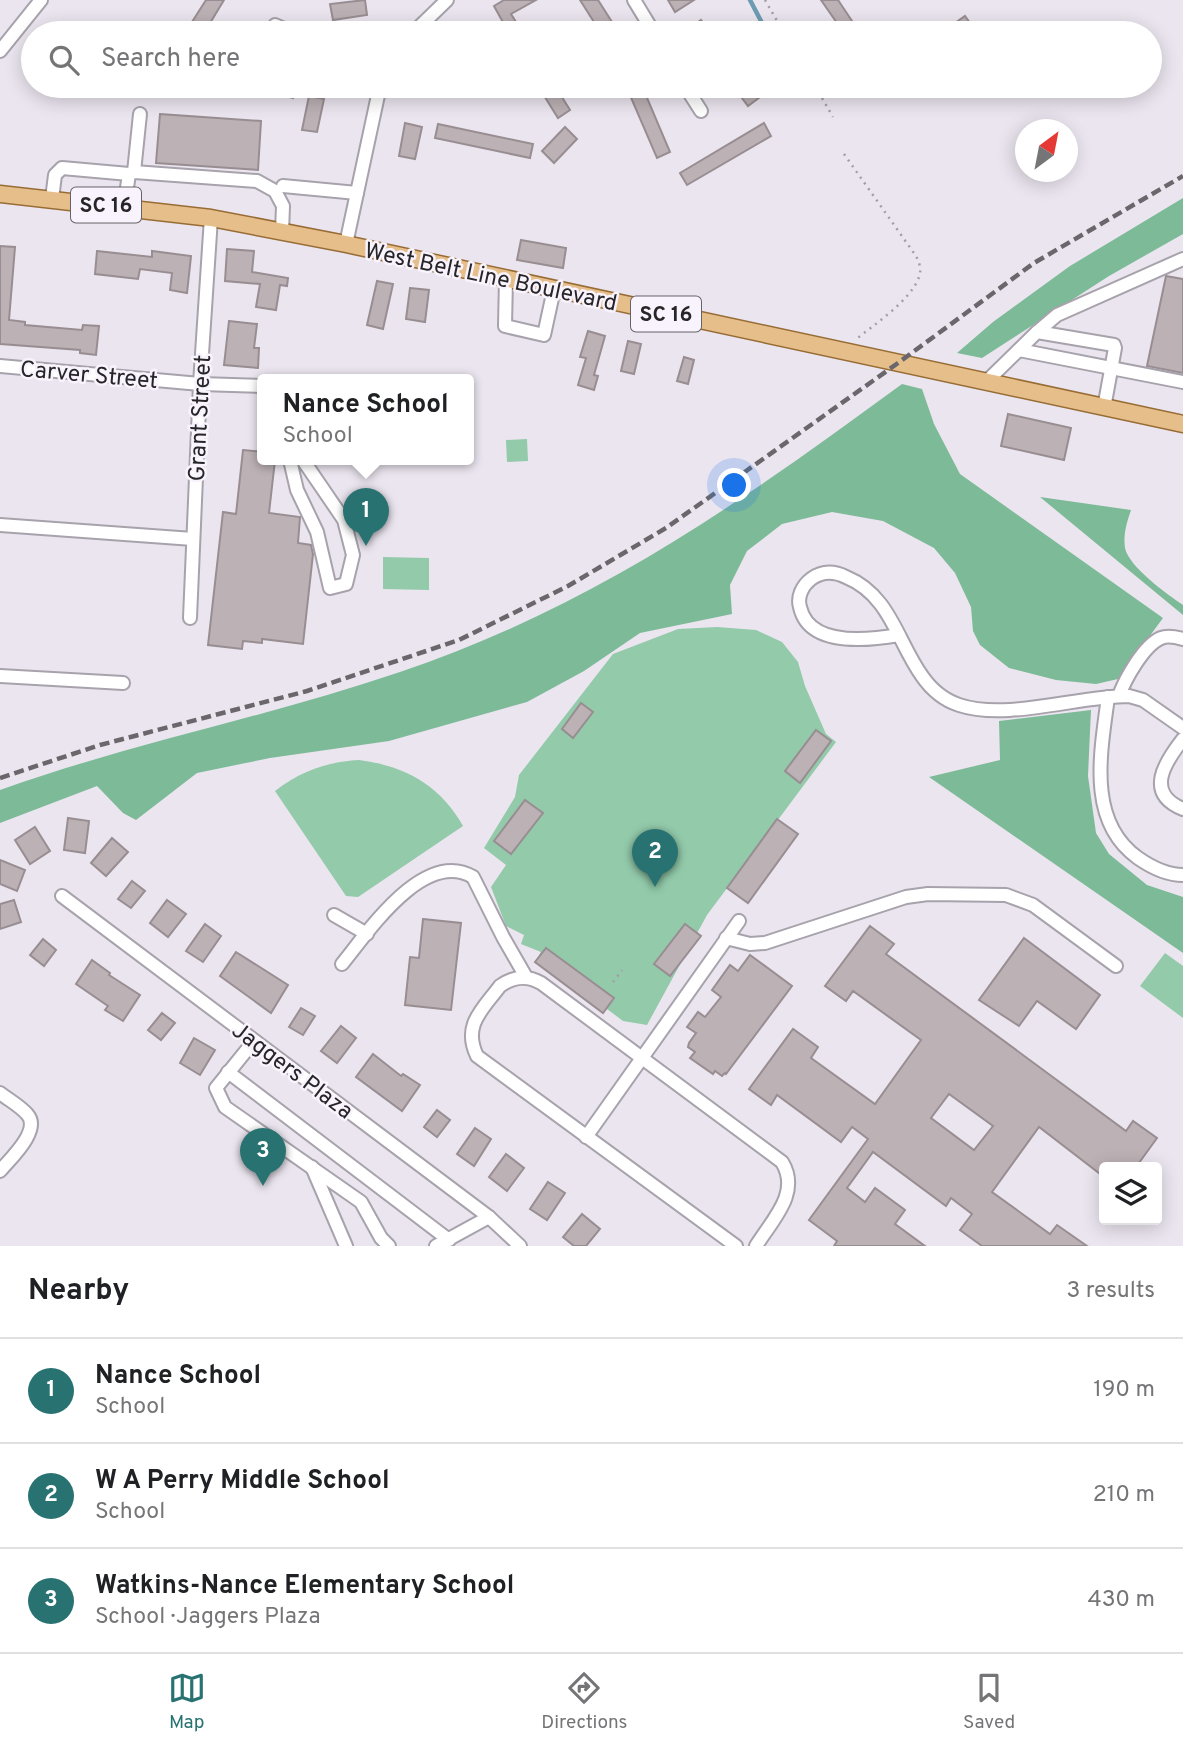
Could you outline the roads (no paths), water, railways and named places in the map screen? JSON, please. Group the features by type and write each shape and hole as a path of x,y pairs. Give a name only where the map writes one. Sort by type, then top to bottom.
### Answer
{"main road":[{"name":"West Belt Line Boulevard","path":"0,194 211,218 346,244 1183,424"}],"street":[{"path":"24,21 41,0"},
{"path":"425,21 447,0"},
{"path":"634,0 647,21"},
{"path":"0,51 21,25"},
{"path":"346,244 377,98"},
{"path":"693,98 701,111"},
{"path":"124,208 140,114"},
{"path":"52,199 55,175 62,168 257,181 275,191 283,206 282,232"},
{"path":"283,186 357,193"},
{"name":"Grant Street","path":"190,618 200,384 211,218"},
{"path":"986,382 1057,315 1183,259"},
{"path":"506,279 505,326 544,335 554,289"},
{"path":"1037,332 1114,345 1104,408"},
{"path":"1018,350 1183,382"},
{"name":"Carver Street","path":"0,366 200,384 257,386"},
{"path":"290,465 297,490 317,532 330,588 346,584 353,555 344,520 306,465"},
{"path":"0,525 193,539"},
{"path":"899,635 869,639 824,634 803,615 800,601 802,589 813,578 827,572 851,579 868,590 881,603 924,679 939,694 959,705 972,709 1002,710 1129,696 1143,700 1183,728"},
{"path":"1183,639 1167,637 1156,641 1113,696 1099,779 1112,827 1126,848 1147,864 1183,875"},
{"path":"0,676 123,683"},
{"path":"1183,739 1167,761 1161,783 1168,800 1183,809"},
{"path":"342,964 403,893 414,885 440,872 459,870 473,877 526,977 541,984 772,1154 786,1170 790,1188 787,1197 756,1246"},
{"path":"726,938 750,944 765,943 886,902 928,894 1006,895 1033,905 1116,966"},
{"name":"Jaggers Plaza","path":"62,896 489,1217 520,1246"},
{"path":"334,915 367,934"},
{"path":"586,1137 739,920"},
{"path":"526,977 507,981 494,994 471,1029 474,1049 484,1063 736,1246"},
{"path":"254,1041 216,1088 225,1107 362,1202 381,1238 389,1246"},
{"path":"228,1072 449,1240"},
{"path":"0,1093 30,1116 32,1126 26,1141 0,1171"},
{"path":"312,1167 346,1246"},
{"path":"436,1246 489,1217"},
{"path":"713,1246 722,1236"}],"waterway":[{"path":"750,0 761,21"}],"railway":[{"path":"0,778 100,745 307,691 459,640 568,586 666,528 1034,263 1183,176"}],"place":[{"name":"Nance School","path":"366,546"},
{"name":"W A Perry Middle School","path":"655,887"},
{"name":"Watkins-Nance Elementary School","path":"263,1186"}]}
